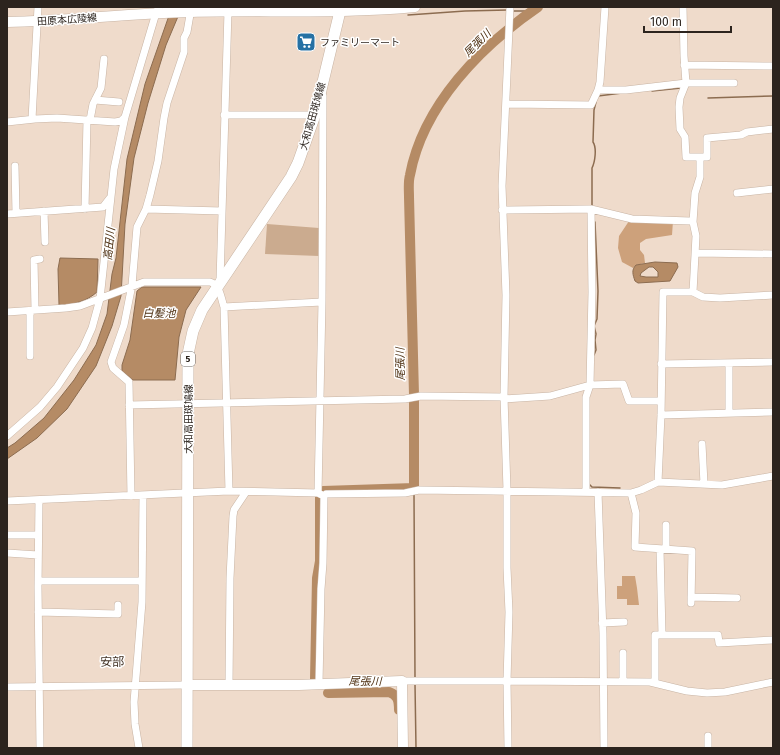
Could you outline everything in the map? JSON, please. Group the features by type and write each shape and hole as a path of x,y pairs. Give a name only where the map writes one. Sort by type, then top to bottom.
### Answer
{"main road":[{"name":"田原本広陵線","path":"7,22 37,21 129,11 386,10 415,7"},
{"name":"大和高田斑鳩線","path":"187,748 188,354 193,331 202,310 291,177 298,163 315,115 340,9"},
{"path":"186,685 299,685 319,683 406,681 403,748"}],"street":[{"path":"32,119 38,7"},
{"path":"506,104 591,105 598,90 605,7"},
{"path":"683,7 684,65 686,83 680,98 679,107 680,129 685,137 686,157 707,158 707,138 741,135 747,132 773,128"},
{"path":"131,496 129,382 113,368 111,362 124,325 137,227 146,209 158,161 161,133 167,103 184,52 184,38 188,27 190,10"},
{"path":"7,436 34,412 57,387 83,348 92,328 102,298 110,198 114,169 125,117 158,11"},
{"path":"228,11 219,284 224,308 229,491"},
{"path":"508,748 507,681 509,612 504,398 506,295 502,186 510,12"},
{"path":"85,209 89,120 95,100 101,88 104,59"},
{"path":"684,65 773,66"},
{"path":"598,90 633,89 686,83 734,83"},
{"path":"319,683 320,589 323,563 320,401 324,115 322,84"},
{"path":"95,100 119,102"},
{"path":"224,115 315,115"},
{"path":"7,122 57,118 115,122 121,121 125,117"},
{"path":"693,292 696,236 693,222 695,194 700,177 700,157"},
{"path":"16,166 16,213"},
{"path":"737,193 773,189"},
{"path":"7,214 103,207 110,198"},
{"path":"146,209 222,211"},
{"path":"502,210 594,209 632,219 690,221"},
{"path":"586,492 586,397 590,385 594,209"},
{"path":"44,211 45,242"},
{"path":"696,253 773,254"},
{"path":"30,356 34,260 40,259"},
{"path":"7,312 80,306 144,282 210,282 219,284"},
{"path":"658,482 661,415 660,401 663,292 693,292 703,297 720,298 773,295"},
{"path":"224,308 322,302"},
{"path":"661,364 773,362"},
{"path":"729,363 729,413"},
{"path":"129,405 320,401 408,398 418,396 504,398 550,396 590,385 623,384 629,401 660,401"},
{"path":"661,415 773,412"},
{"path":"702,444 704,484"},
{"path":"7,501 229,491 322,494 408,492 419,490 507,490 631,493 658,482 729,485 773,476"},
{"path":"229,685 230,578 233,516 234,510 246,492"},
{"path":"598,492 604,748"},
{"path":"631,493 636,513 635,548 692,551 691,600 737,598"},
{"path":"138,748 134,712 142,581 143,495"},
{"path":"39,500 38,612 40,748"},
{"path":"662,635 663,549 666,525"},
{"path":"7,535 38,535"},
{"path":"7,553 38,555"},
{"path":"38,581 142,581"},
{"path":"38,612 118,614 118,605"},
{"path":"602,622 624,622"},
{"path":"655,683 655,635 718,635 719,643 773,640"},
{"path":"623,653 623,682"},
{"path":"406,681 655,683 687,691 707,693 732,691 773,682"},
{"path":"7,687 186,685"},
{"path":"708,736 708,748"}],"shaded area":[{"path":"629,221 673,221 672,235 646,239 640,243 640,250 644,255 645,263 636,265 633,268 622,262 618,248 619,236"},
{"path":"267,224 319,228 319,256 265,254"},
{"path":"622,576 635,576 639,605 627,605 627,599 617,599 617,586 622,586"}],"water":[{"path":"172,7 182,7 166,45 148,103 134,158 125,224 121,296 112,326 96,366 67,409 37,438 7,459 7,448 44,418 74,380 96,345 107,314 112,274 116,258 127,159 145,84"},
{"path":"60,258 98,259 97,292 80,302 59,305 58,269"},
{"path":"655,262 677,263 678,267 670,281 638,283 635,281 633,273 633,269 636,265","holes":["649,267 653,267 658,272 658,277 640,276 641,273"]},
{"name":"白髪池","path":"142,287 201,287 186,310 179,337 175,380 133,380 122,371 122,365 130,340 137,291"}],"waterway":[{"name":"尾張川","path":"315,679 317,578 320,561 320,497 323,491 414,488 414,395 409,178 417,149 427,125 441,101 458,79 496,40 538,7"},
{"path":"408,15 508,10"},
{"path":"512,11 532,11"},
{"path":"652,91 681,88"},
{"path":"598,96 622,93"},
{"path":"708,98 773,96"},
{"path":"592,206 592,168 595,159 593,142 594,110 596,102"},
{"path":"594,355 596,350 596,334 594,326 597,319 598,291 595,222"},
{"path":"589,484 592,487 620,488"},
{"path":"414,494 415,678"},
{"path":"415,684 416,748"},
{"name":"尾張川","path":"328,693 389,692 397,699 399,710"}],"place":[{"name":"ファミリーマート","path":"306,42"}],"district":[{"name":"安部","path":"112,662"}],"water label":[{"name":"高田川","path":"109,244"}]}
